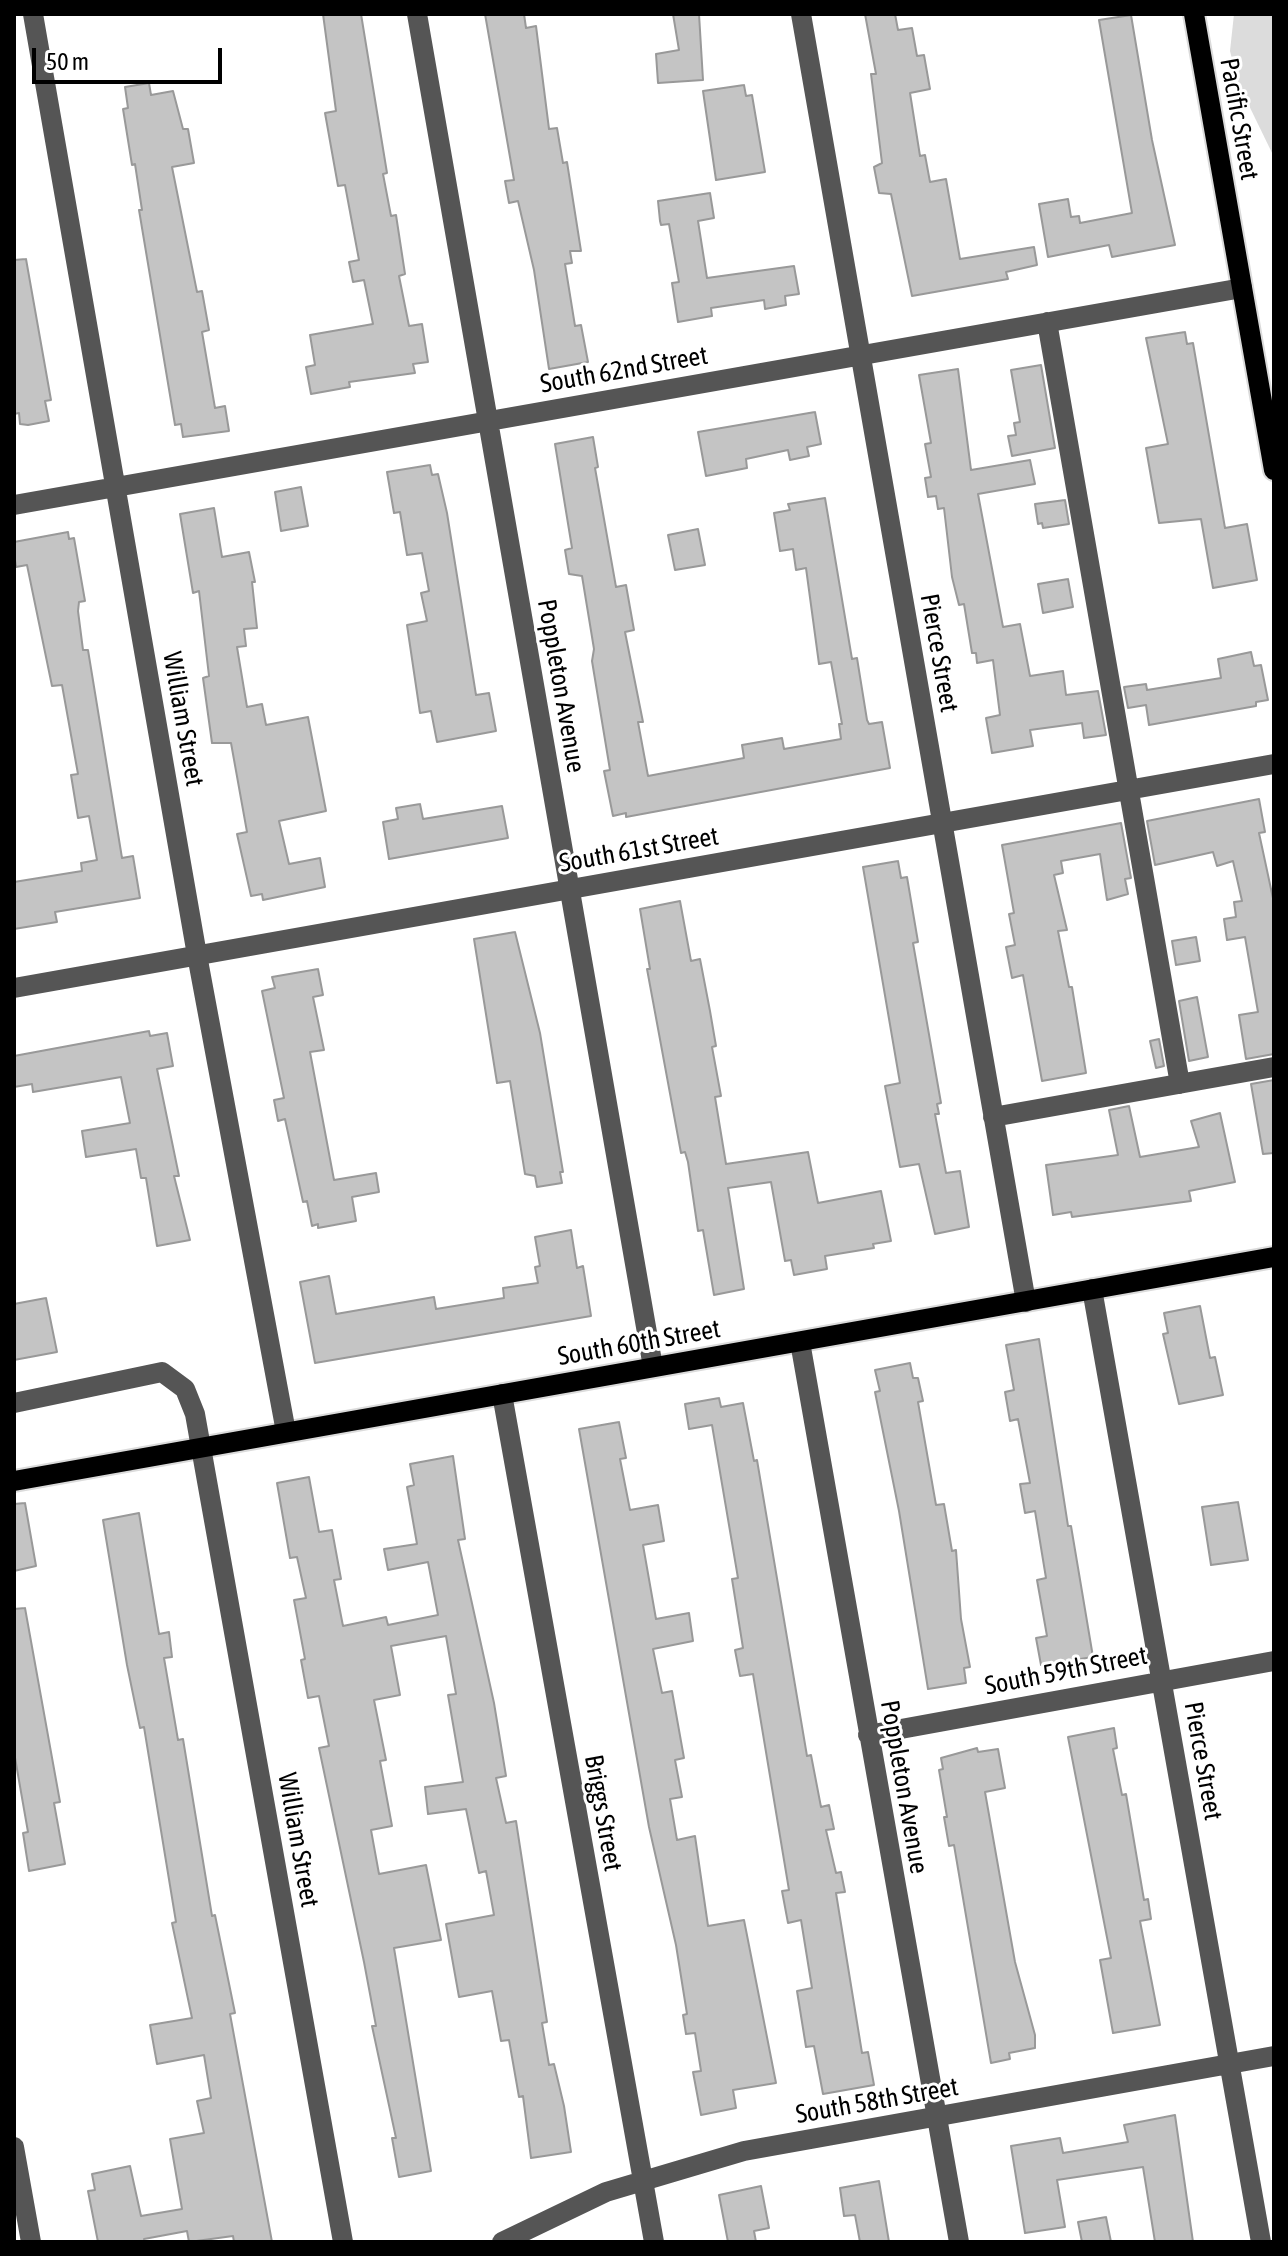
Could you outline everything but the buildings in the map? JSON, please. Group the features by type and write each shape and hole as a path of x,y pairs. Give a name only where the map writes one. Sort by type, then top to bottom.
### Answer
{"main road":[{"name":"Pacific Street","path":"1194,14 1274,470"},
{"name":"South 60th Street","path":"14,1481 1274,1257"}],"street":[{"name":"William Street","path":"33,14 197,955 286,1432"},
{"name":"Poppleton Avenue","path":"417,14 653,1367"},
{"name":"Pierce Street","path":"801,14 1026,1302"},
{"name":"South 62nd Street","path":"14,505 1242,288"},
{"path":"1047,322 1180,1084"},
{"name":"South 61st Street","path":"14,988 1274,764"},
{"path":"993,1117 1274,1067"},
{"name":"Pierce Street","path":"1092,1289 1261,2242"},
{"name":"Poppleton Avenue","path":"800,1342 959,2242"},
{"name":"William Street","path":"14,1403 162,1372 185,1389 202,1447 343,2242"},
{"name":"Briggs Street","path":"502,1394 654,2242"},
{"name":"South 59th Street","path":"868,1735 1274,1661"},
{"name":"South 58th Street","path":"502,2242 606,2192 744,2151 1274,2056"},
{"path":"14,2147 31,2242"}],"shaded area":[{"path":"1234,14 1274,14 1274,157 1238,83 1230,51"}]}
